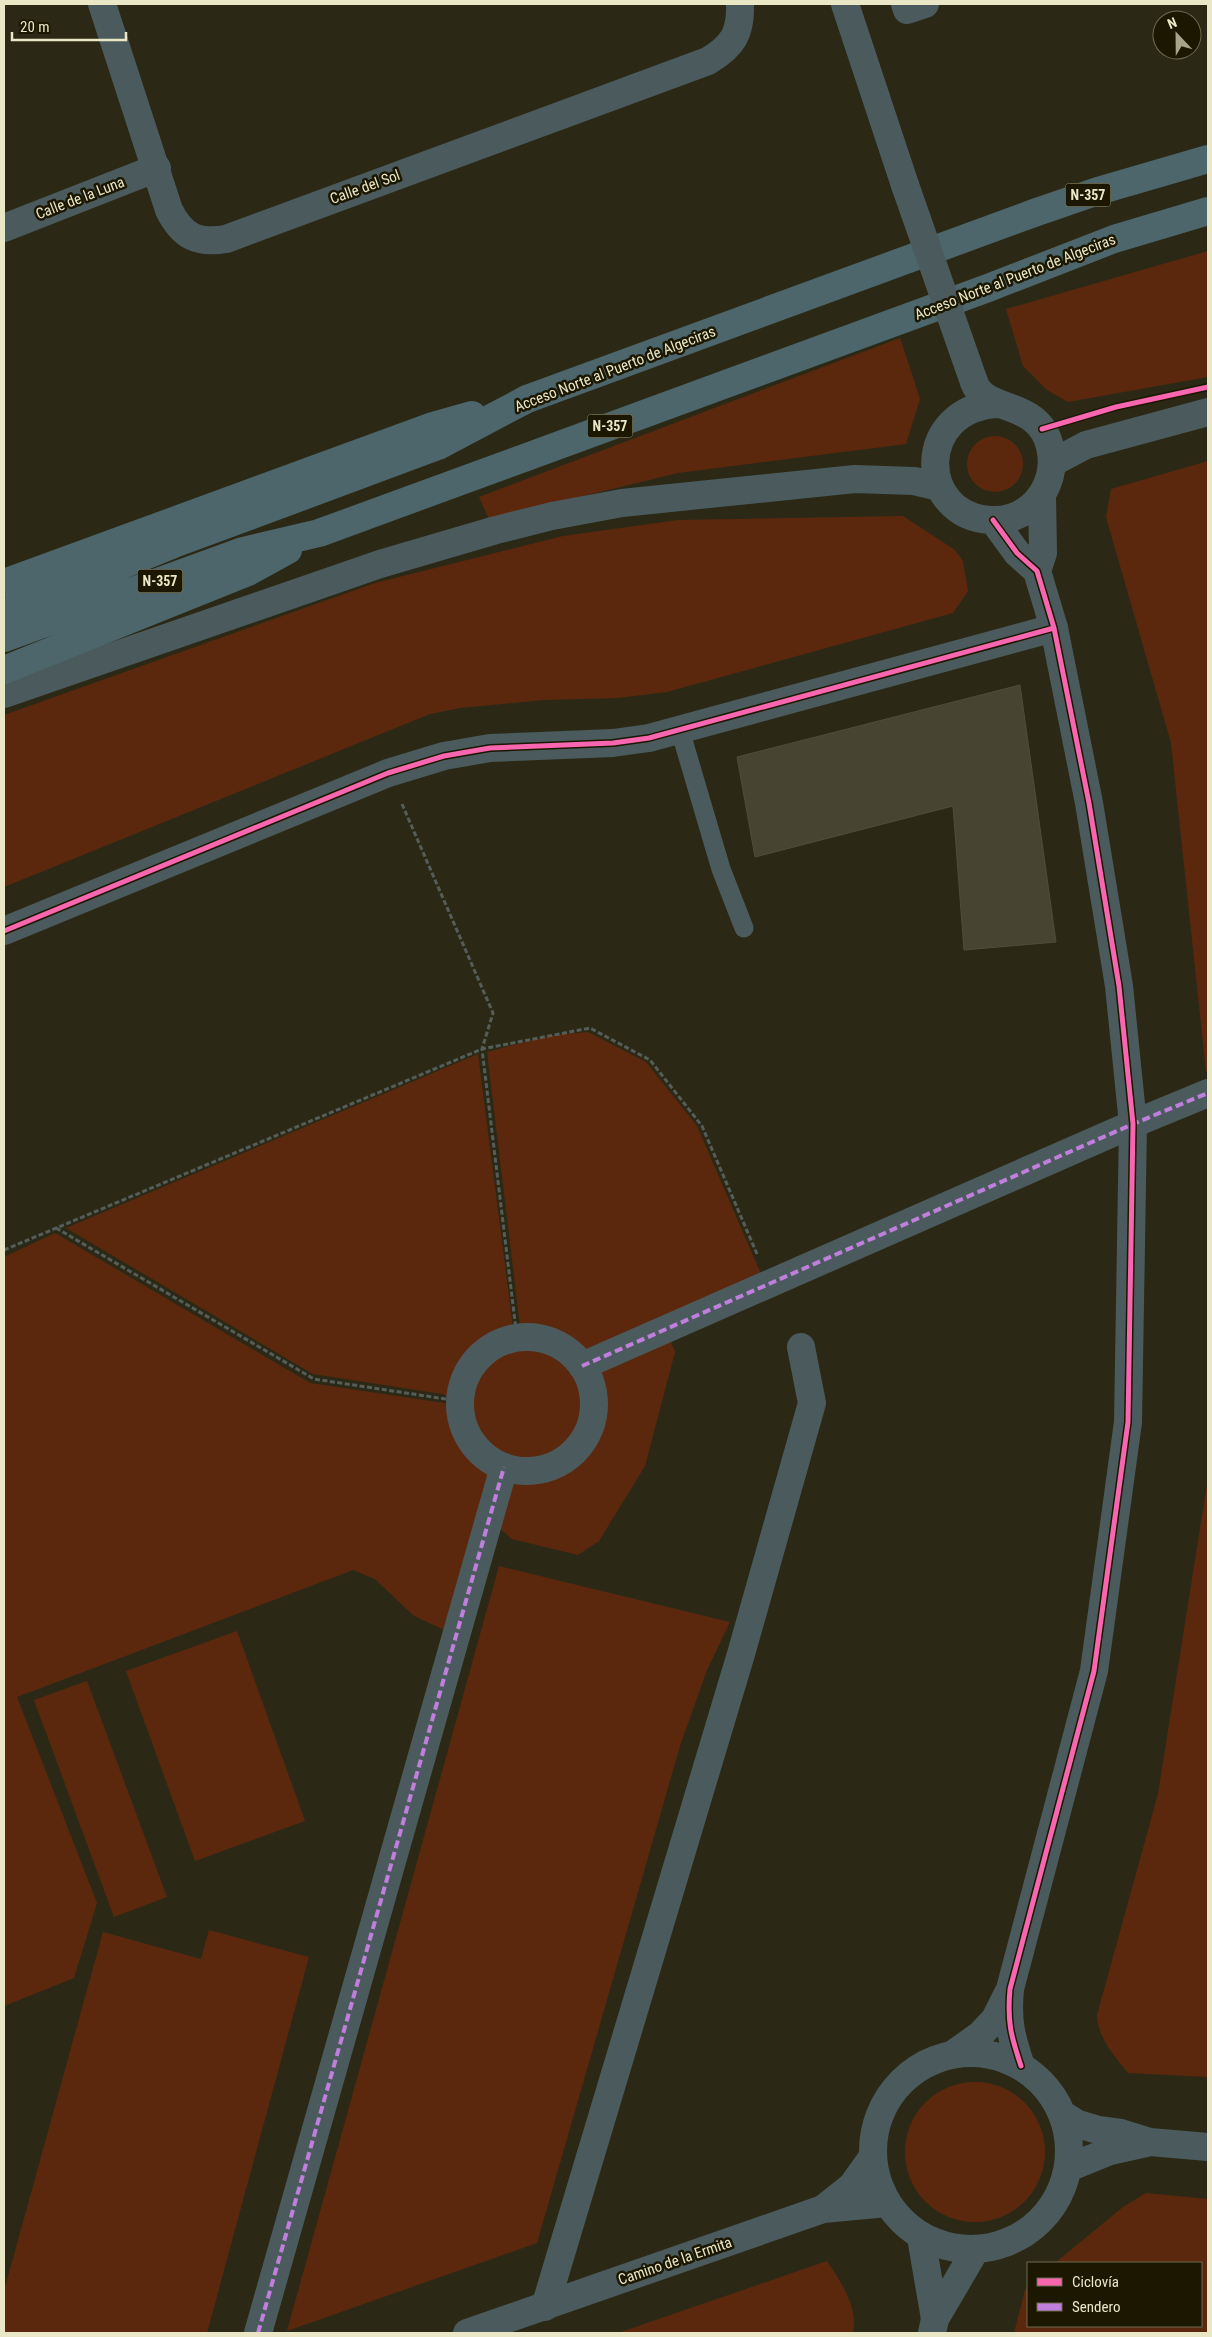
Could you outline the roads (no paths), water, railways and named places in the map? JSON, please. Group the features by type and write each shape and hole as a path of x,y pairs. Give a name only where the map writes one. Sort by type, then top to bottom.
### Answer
{"highway":[{"name":"Acceso Norte al Puerto de Algeciras","path":"4,612 174,544 438,446 527,399 1034,213 1208,159"},
{"name":"Acceso Norte al Puerto de Algeciras","path":"4,638 243,551 319,533 988,288 1114,239 1208,211"},
{"path":"4,582 433,426 527,399"},
{"path":"4,670 248,572 319,533"}],"street":[{"name":"Calle del Sol","path":"102,4 157,168 169,210 175,223 185,233 198,239 212,241 226,239 708,60 723,52 735,37 740,20 740,4"},
{"path":"845,4 978,397"},
{"path":"905,4 907,10 925,4"},
{"name":"Calle de la Luna","path":"4,228 157,168"},
{"path":"978,397 1016,408 1031,417 1042,430 1050,446 1052,463 1049,480 1042,496 1030,508 1014,517 993,520 980,519 963,512 950,502 940,487 935,470 936,453 941,436 951,422 978,397"},
{"path":"1052,463 1086,445 1208,412"},
{"path":"4,694 380,564 496,530 552,516 622,503 855,479 914,481 940,487"},
{"path":"1037,571 1044,553 1042,496"},
{"path":"993,520 1017,553 1037,571 1054,628 1089,803 1119,986 1134,1124 1128,1422 1096,1662 1010,1989 1007,2015 1021,2066"},
{"path":"4,931 388,773 444,756 490,748 613,743 649,738 1054,628"},
{"path":"582,1366 1208,1093"},
{"path":"517,1338 536,1338 554,1343 570,1352 582,1366 591,1385 594,1406 590,1427 580,1446 564,1460 545,1469 524,1471 504,1467 485,1457 470,1441 461,1422 459,1401 464,1379 477,1359 495,1345 517,1338"},
{"path":"545,2307 742,1654 812,1403 801,1347"},
{"path":"258,2333 504,1467"},
{"path":"952,2055 980,2035 995,2019 1010,1989"},
{"path":"976,2053 999,2057 1021,2066 1040,2081 1055,2100 1062,2114 1069,2144 1068,2168 1061,2191 1049,2211 1032,2228 1012,2240 990,2248 966,2250 942,2246 921,2237 902,2222 887,2203 877,2182 872,2158 873,2135 880,2112 892,2092 909,2075 929,2062 952,2055 976,2053"},
{"path":"1062,2114 1078,2124 1121,2132 1150,2142 1208,2147"},
{"path":"1068,2168 1110,2150 1150,2142"},
{"path":"823,2209 852,2186 872,2158"},
{"name":"Camino de la Ermita","path":"467,2333 823,2209 887,2203"},
{"path":"921,2237 933,2326"},
{"path":"933,2326 976,2249"}],"lane":[{"path":"680,730 721,869 744,928"}]}
